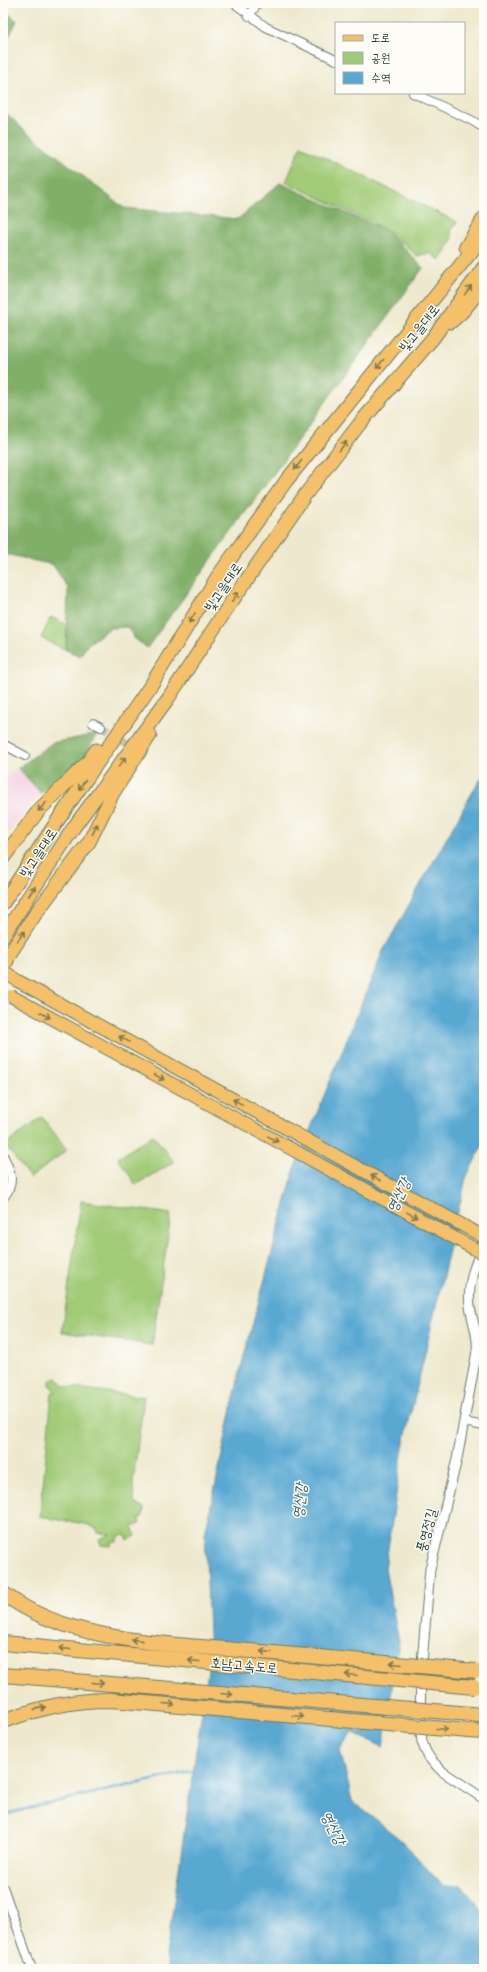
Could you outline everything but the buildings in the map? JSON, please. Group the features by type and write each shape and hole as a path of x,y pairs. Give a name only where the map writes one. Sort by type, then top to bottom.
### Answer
{"highway":[{"path":"444,285 484,218"},
{"name":"빛고을대로","path":"3,903 151,685 218,576 286,481 484,236"},
{"name":"빛고을대로","path":"3,936 74,827 169,697 230,604 305,495 361,422 433,338 484,267"},
{"path":"433,338 462,312 484,285"},
{"path":"3,858 39,810 88,762 116,723 151,685"},
{"path":"3,971 10,955 36,914 89,842 113,793 145,745 169,697"},
{"path":"3,1593 45,1618 73,1628 100,1635 169,1643 480,1671"},
{"name":"호남고속도로","path":"3,1643 479,1687"},
{"path":"3,1675 478,1715"},
{"path":"3,1721 33,1710 61,1703 111,1700 484,1732"}],"main road":[{"path":"3,971 18,981 484,1237"},
{"path":"7,994 484,1254"}],"street":[{"path":"234,3 249,16 266,27 335,60"},
{"path":"249,16 258,3"},
{"path":"415,94 471,120 484,128"},
{"path":"94,722 101,727"},
{"path":"3,744 25,756"},
{"path":"3,1155 10,1168 12,1177 12,1185 9,1192 3,1198"},
{"name":"풍영정길","path":"484,1243 474,1266 469,1290 470,1306 481,1336 447,1508 430,1569 421,1674 420,1721 422,1742 431,1760 443,1772 484,1799"},
{"path":"464,1422 484,1426"},
{"path":"3,1887 32,1969"},
{"path":"3,1916 10,1910"}],"shaded area":[{"path":"18,768 41,793 3,838 3,779"}],"green space":[{"path":"3,9 17,21 3,48"},
{"path":"3,110 24,130 124,208 238,219 280,183 390,233 423,268 147,648 134,638 128,627 110,628 88,644 80,656 66,650 68,588 53,565 10,555 3,555"},
{"path":"301,146 457,222 451,231 452,239 440,260 429,253 417,256 391,232 286,182"},
{"path":"51,617 67,625 66,650 41,638"},
{"path":"97,734 82,760 41,793 18,768 52,743"},
{"path":"42,1117 67,1150 30,1178 5,1145"},
{"path":"153,1135 174,1162 136,1185 118,1158"},
{"path":"81,1201 171,1214 152,1345 62,1332"},
{"path":"57,1378 64,1386 144,1397 133,1481 134,1503 144,1508 143,1516 139,1519 140,1524 132,1527 136,1536 128,1540 125,1535 119,1536 117,1542 111,1542 111,1546 101,1545 99,1539 111,1534 98,1533 97,1529 86,1524 40,1517 52,1393 55,1392 50,1385 50,1381"}],"water":[{"name":"영산강","path":"484,775 484,1142 466,1178 403,1447 385,1569 399,1642 383,1747 352,1732 340,1749 352,1801 402,1841 443,1886 461,1885 484,1912 484,1969 169,1969 166,1956 210,1657 205,1534 239,1375 295,1167 383,951 476,786"}],"waterway":[{"path":"3,1815 193,1771"}],"tunnel":[{"path":"101,727 146,755"}]}
